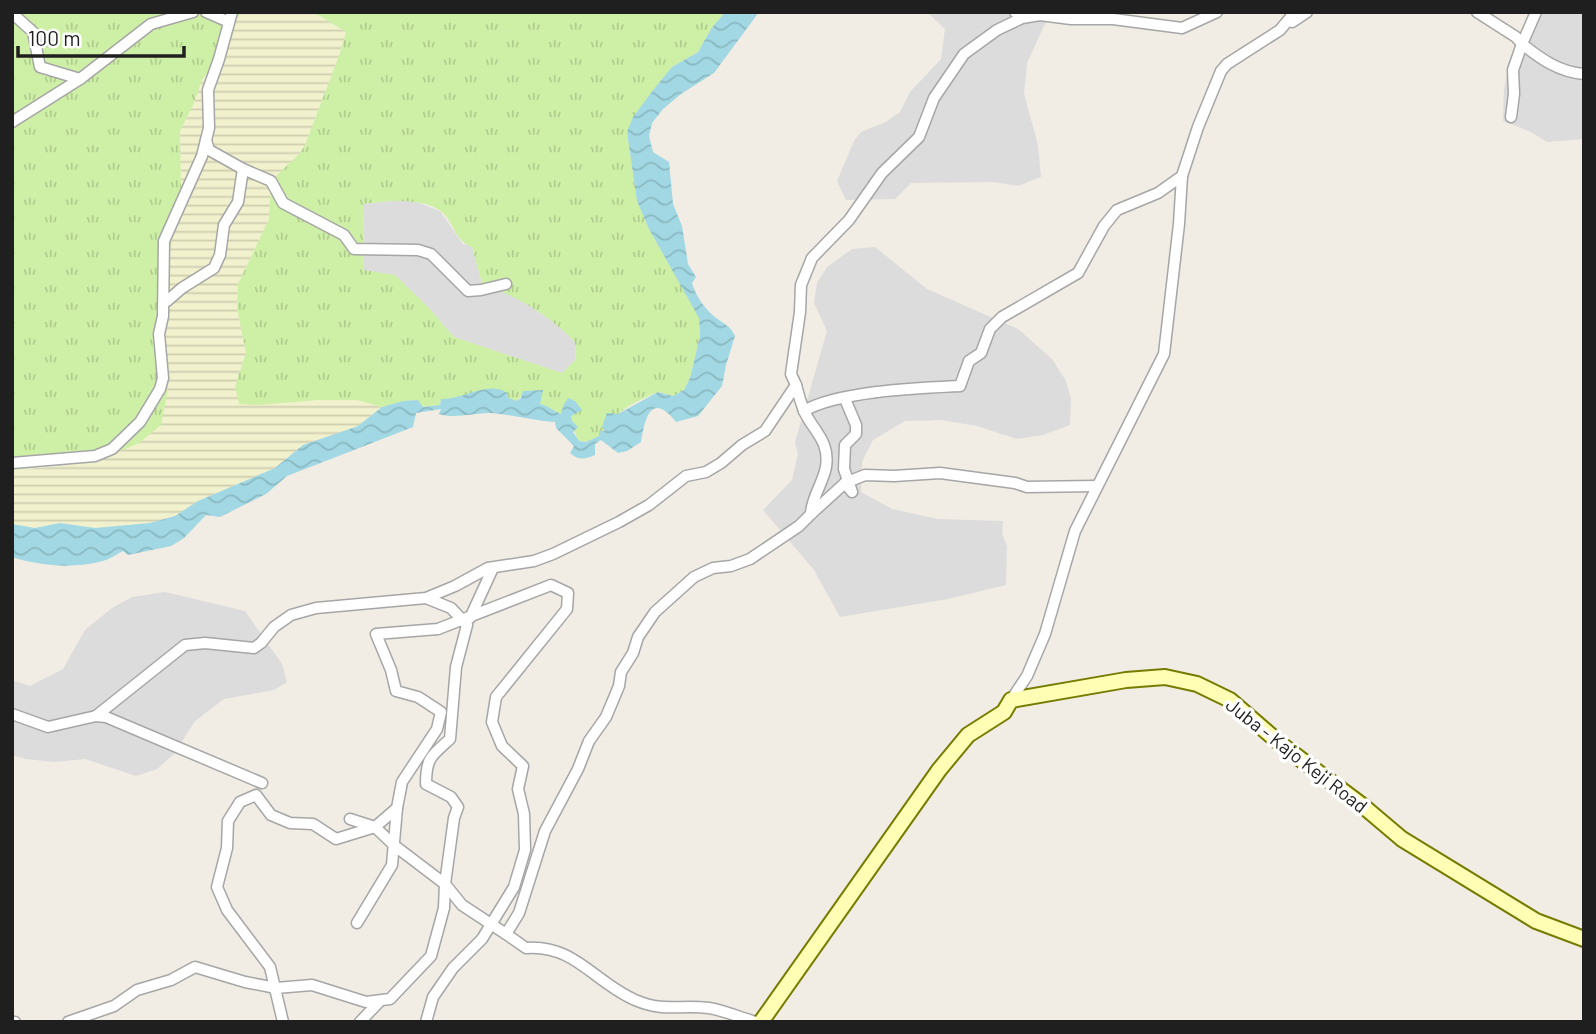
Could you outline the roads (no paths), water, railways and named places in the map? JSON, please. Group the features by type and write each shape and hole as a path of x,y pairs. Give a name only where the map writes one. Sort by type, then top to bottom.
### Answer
{"main road":[{"name":"Juba - Kajo Keji Road","path":"1011,700 1126,680 1165,677 1197,684 1230,700 1283,746 1402,839 1536,921 1584,939"},
{"path":"761,1022 939,770 968,736 1004,712 1011,700"}],"street":[{"path":"12,122 80,79 151,24 194,12"},
{"path":"12,463 95,456 112,450 140,422 160,390 163,378 159,334 163,316 164,241 202,156 209,128 208,90 230,17 206,12"},
{"path":"811,514 811,505 821,487 826,464 825,444 804,411 791,374 801,285 812,258 849,219 882,173 919,137 934,98 964,54 1018,15 1113,19 1182,28 1217,12"},
{"path":"1280,30 1295,12"},
{"path":"1011,700 1027,676 1045,634 1075,531 1164,354 1182,176 1221,71 1227,64 1307,12"},
{"path":"1477,12 1516,37 1538,57 1562,70 1584,74"},
{"path":"1511,117 1513,70 1536,12"},
{"path":"12,13 33,32 40,67 80,79"},
{"path":"206,139 209,150 271,181 283,203 344,235 354,249 408,249 431,254 468,291 506,285"},
{"path":"167,301 214,268 220,255 224,225 238,202 243,169"},
{"path":"804,411 845,399 910,388 960,386 969,361 981,353 990,329 1002,317 1078,273 1104,226 1117,210 1158,193 1182,176"},
{"path":"96,716 185,645 205,643 254,648 274,627 291,615 316,608 426,597 455,586 488,568 534,561 554,554 639,511 686,476 706,472 721,463 742,445 765,431 796,385"},
{"path":"845,399 856,425 856,434 845,445 844,457 844,468 852,492 845,483"},
{"path":"506,934 522,906 545,831 578,769 589,741 606,717 619,686 621,672 633,653 638,637 655,612 694,577 713,568 731,566 750,559 799,526 845,483 864,475 940,473 1027,487 1096,486"},
{"path":"68,1022 114,1006 137,990 171,980 195,967 276,988 312,985 366,1002 379,1002 390,999 431,956 444,908 454,818 458,807 451,797 426,784 426,766 435,752 450,739 456,667 467,625 493,568"},
{"path":"357,923 392,865 402,782 437,729 441,712 418,697 396,691 391,670 376,634 438,629 551,585 568,593 567,609 496,697 492,722 502,746 523,766 518,789 524,814 525,850 514,887 482,939 453,968 433,997 426,1022"},
{"path":"426,597 452,608 467,625"},
{"path":"12,714 48,727 96,716 106,717 262,783"},
{"path":"283,1022 270,967 227,910 217,887 227,848 228,821 240,802 256,795 271,815 290,823 313,824 336,839 374,827 397,807"},
{"path":"350,819 374,827 445,884 462,905 526,948 541,947 561,951 608,985 633,999 659,1008 710,1008 756,1022"},
{"path":"360,1022 379,1002"}],"water":[{"path":"725,12 759,12 714,73 663,109 652,123 649,136 653,152 669,162 673,204 682,226 688,264 696,277 692,283 694,288 706,308 730,328 735,336 722,386 698,416 676,422 661,409 655,408 647,417 641,442 618,453 601,440 595,444 595,455 582,458 570,453 574,446 556,428 555,422 489,413 445,415 439,414 441,409 416,413 413,427 287,476 266,494 220,517 206,515 184,538 171,546 128,555 123,551 103,561 69,566 34,563 12,557 12,524 35,528 60,523 95,528 150,523 175,516 198,501 275,468 303,445 358,426 382,407 403,401 418,400 423,407 440,405 441,399 492,389 507,393 507,397 516,401 521,398 523,391 543,390 540,404 561,414 568,398 575,401 582,410 571,416 578,427 573,432 579,441 586,442 599,436 599,431 605,431 602,427 607,413 618,414 658,392 673,396 684,390 690,378 700,336 699,318 649,229 637,201 627,132 633,117 657,85 672,67 698,52"}]}
